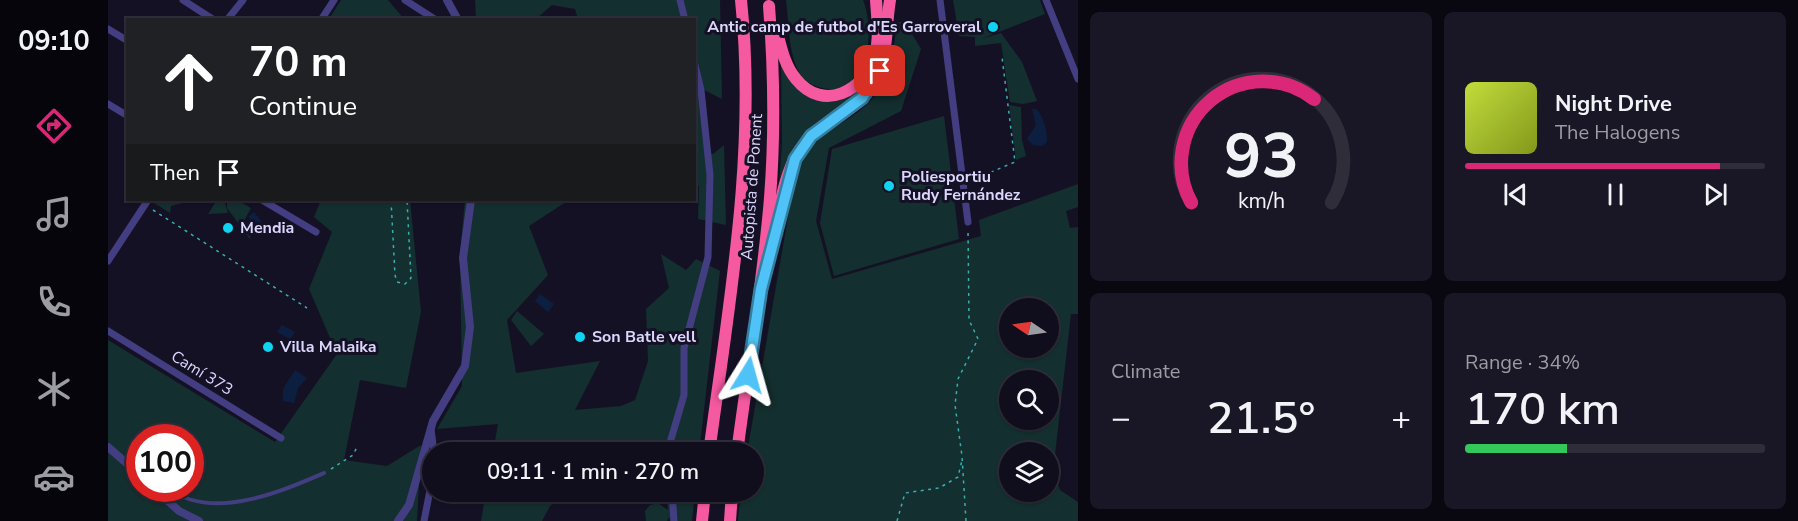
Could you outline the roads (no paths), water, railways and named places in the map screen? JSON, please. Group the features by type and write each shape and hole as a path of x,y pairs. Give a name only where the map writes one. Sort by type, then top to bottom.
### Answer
{"highway":[{"path":"769,3 782,49 793,76 808,90 833,96 855,88 869,69 877,42 876,0"},
{"path":"761,289 795,159 811,136 858,102 878,78 887,46 890,0"},
{"name":"Autopista de Ponent","path":"711,442 738,238 744,161 747,81 741,2"},
{"name":"Autopista de Ponent","path":"739,442 761,289 773,136 769,3"},
{"path":"702,521 704,502"},
{"path":"730,521 731,502"}],"street":[{"path":"183,0 211,18"},
{"path":"229,18 243,0"},
{"path":"322,18 334,0"},
{"path":"405,0 433,18"},
{"path":"447,0 457,18"},
{"path":"680,0 684,18"},
{"path":"940,0 968,222"},
{"path":"1047,0 1078,80"},
{"path":"108,29 126,40"},
{"path":"670,442 684,395 686,338 708,257 710,175 701,90 696,69"},
{"path":"108,104 126,115"},
{"path":"264,201 316,232"},
{"path":"398,521 412,495 431,427 465,366 470,327 462,258 471,201"},
{"path":"108,260 146,202"},
{"name":"Camí 373","path":"108,331 281,438"},
{"path":"431,427 433,442"},
{"path":"108,447 126,463"},
{"path":"169,502 179,511 199,521"},
{"path":"424,521 428,502"},
{"path":"673,502 675,521"}],"lane":[{"path":"198,502 226,504 276,492 324,473"}],"water":[{"path":"1032,109 1039,112 1044,124 1047,142 1042,146 1033,145 1027,139 1036,125"},
{"path":"254,212 262,222 260,230 252,227 249,216"},
{"path":"540,294 554,304 548,312 535,301"},
{"path":"282,325 295,332 290,339 277,332"},
{"path":"295,370 307,378 298,388 294,403 283,401 283,389"}],"place":[{"name":"Antic camp de futbol d'Es Garroveral","path":"993,27"},
{"name":"Poliesportiu Rudy Fernández","path":"889,186"},
{"name":"Mendia","path":"228,228"},
{"name":"Son Batle vell","path":"580,337"},
{"name":"Villa Malaika","path":"268,347"}]}
